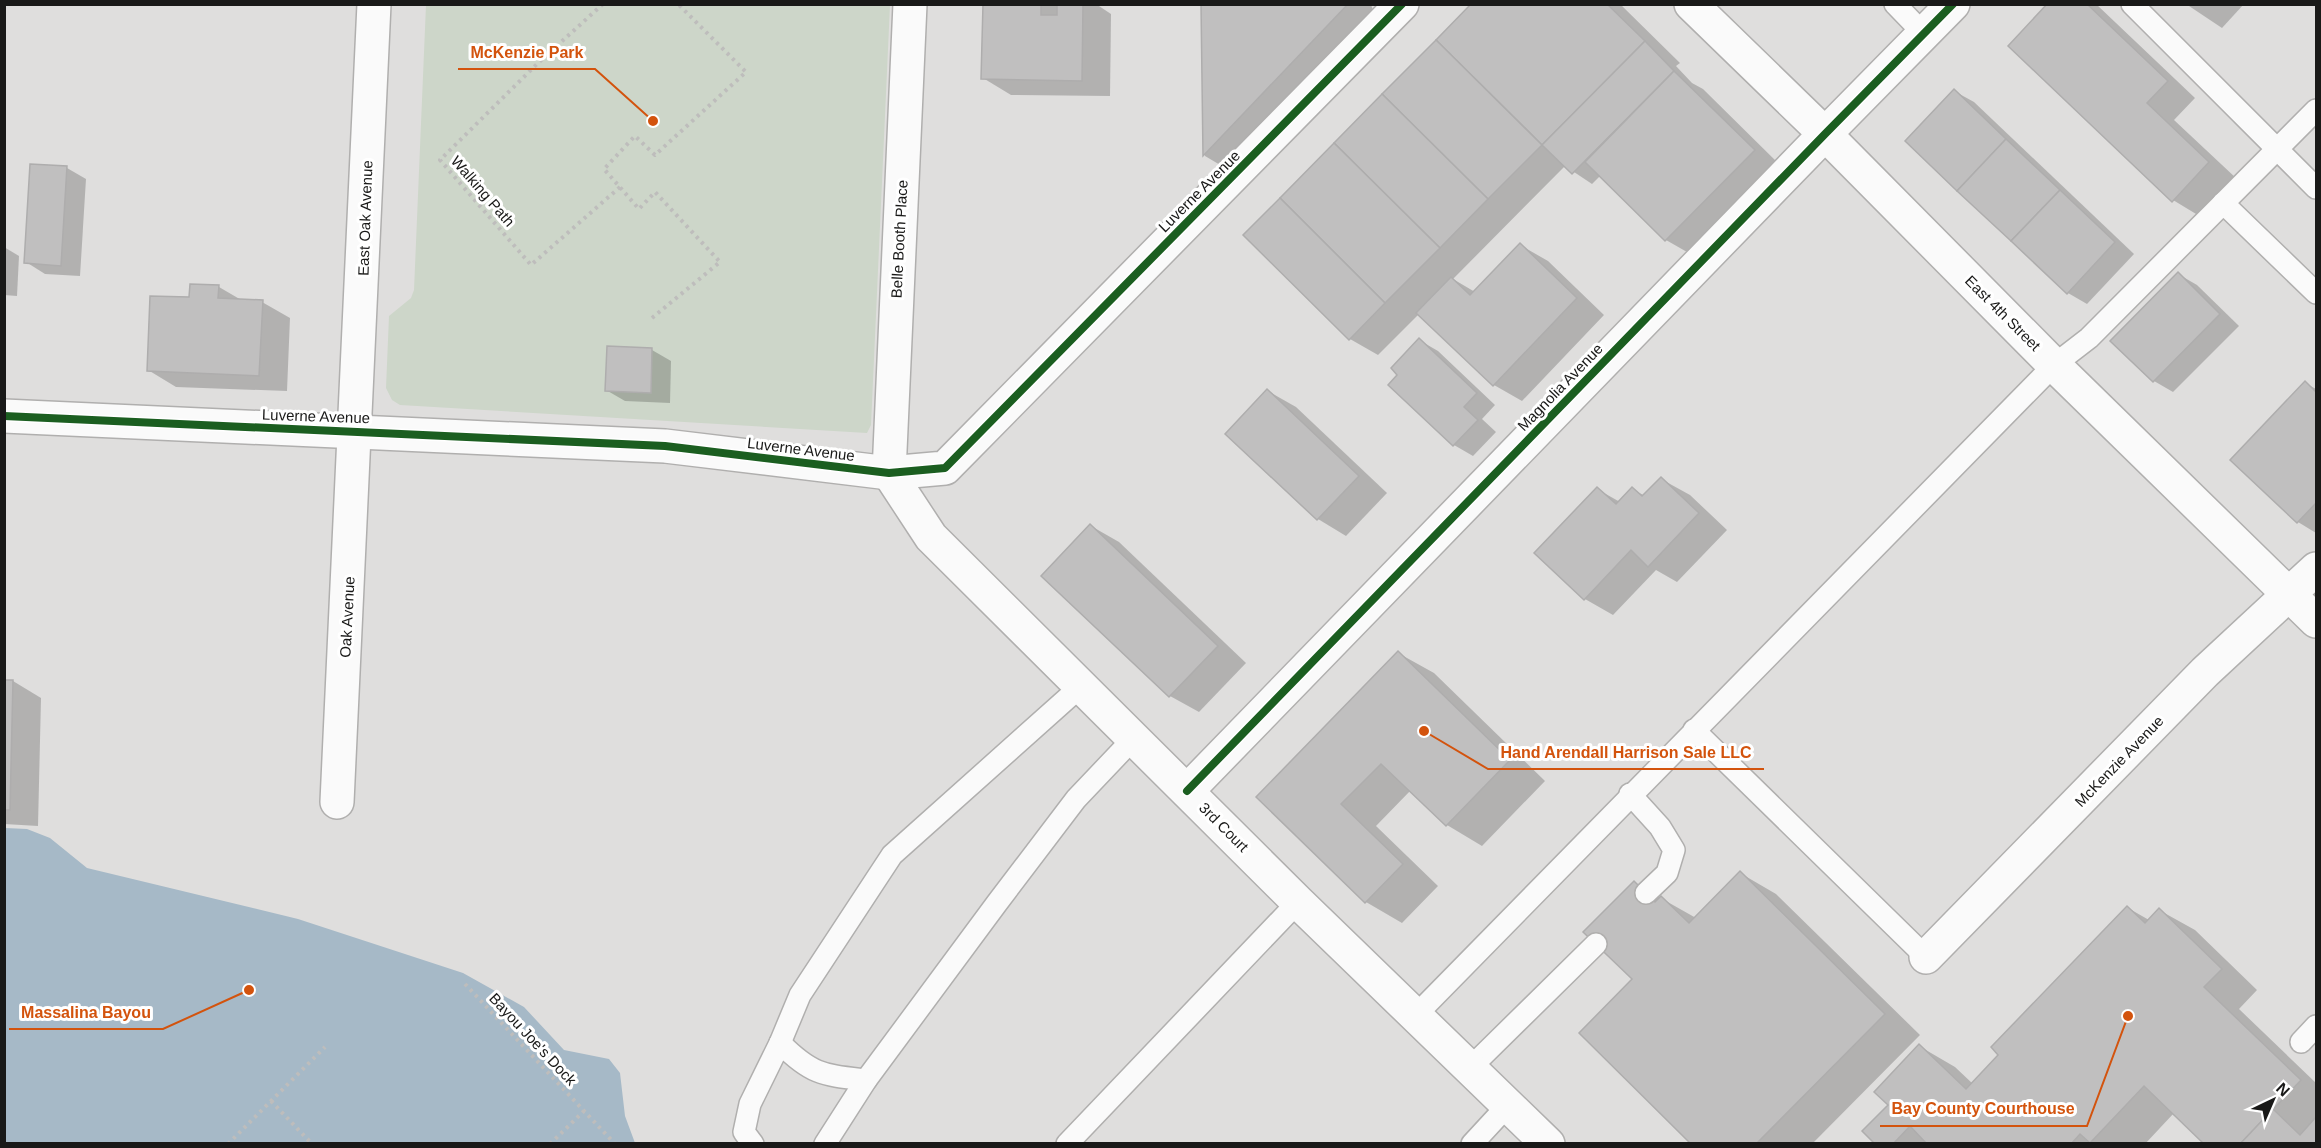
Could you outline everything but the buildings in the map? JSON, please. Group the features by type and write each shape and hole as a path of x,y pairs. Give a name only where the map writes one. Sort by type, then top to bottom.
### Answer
{"street":[{"name":"East Oak Avenue","path":"357,431 374,4"},
{"name":"Belle Booth Place","path":"889,473 910,4"},
{"name":"Luverne Avenue","path":"4,416 665,446 889,473 945,468 1402,4"},
{"name":"East 4th Street","path":"1690,4 1825,134 2054,365 2316,621"},
{"name":"Magnolia Avenue","path":"1187,791 1953,4"},
{"name":"Oak Avenue","path":"338,802 357,431"},
{"name":"3rd Court","path":"889,473 931,537 1298,902 1548,1143"},
{"name":"McKenzie Avenue","path":"1926,957 2205,672 2316,569"}],"lane":[{"path":"1895,4 1924,34"},
{"path":"2132,4 2316,188"},
{"path":"1416,1015 1630,794 2054,365 2089,338 2316,110"},
{"path":"2223,203 2316,292"},
{"path":"753,1143 744,1132 750,1104 780,1043 800,995 892,855 1080,687"},
{"path":"1694,730 1926,957"},
{"path":"825,1143 866,1080 1076,800 1133,739"},
{"path":"1630,794 1660,827 1674,850 1667,873 1646,893"},
{"path":"1067,1143 1298,902"},
{"path":"1470,1068 1596,944"},
{"path":"2301,1042 2316,1026"},
{"path":"780,1043 802,1064 823,1075 866,1080"},
{"path":"1472,1143 1508,1105"}],"path":[{"path":"652,318 720,262 655,192 639,209 604,169 634,136 656,154 746,72 678,4"},
{"path":"228,1143 325,1047"},
{"path":"271,1100 312,1143"},
{"path":"550,1143 584,1111"}],"shaded area":[{"path":"426,5 890,5 871,425 867,433 400,405 392,400 386,388 389,316 411,298 414,290"}],"water":[{"path":"5,828 27,829 50,838 87,868 298,919 463,973 524,1007 564,1050 609,1059 620,1073 625,1116 635,1143 5,1143"}],"cycle path":[{"path":"4,416 665,446 889,473 945,468 1402,4"},
{"path":"1187,791 1953,4"}],"place":[{"name":"McKenzie Park","path":"653,121"},
{"name":"Hand Arendall Harrison Sale LLC","path":"1424,731"},
{"name":"Massalina Bayou","path":"249,990"},
{"name":"Bay County Courthouse","path":"2128,1016"}]}
